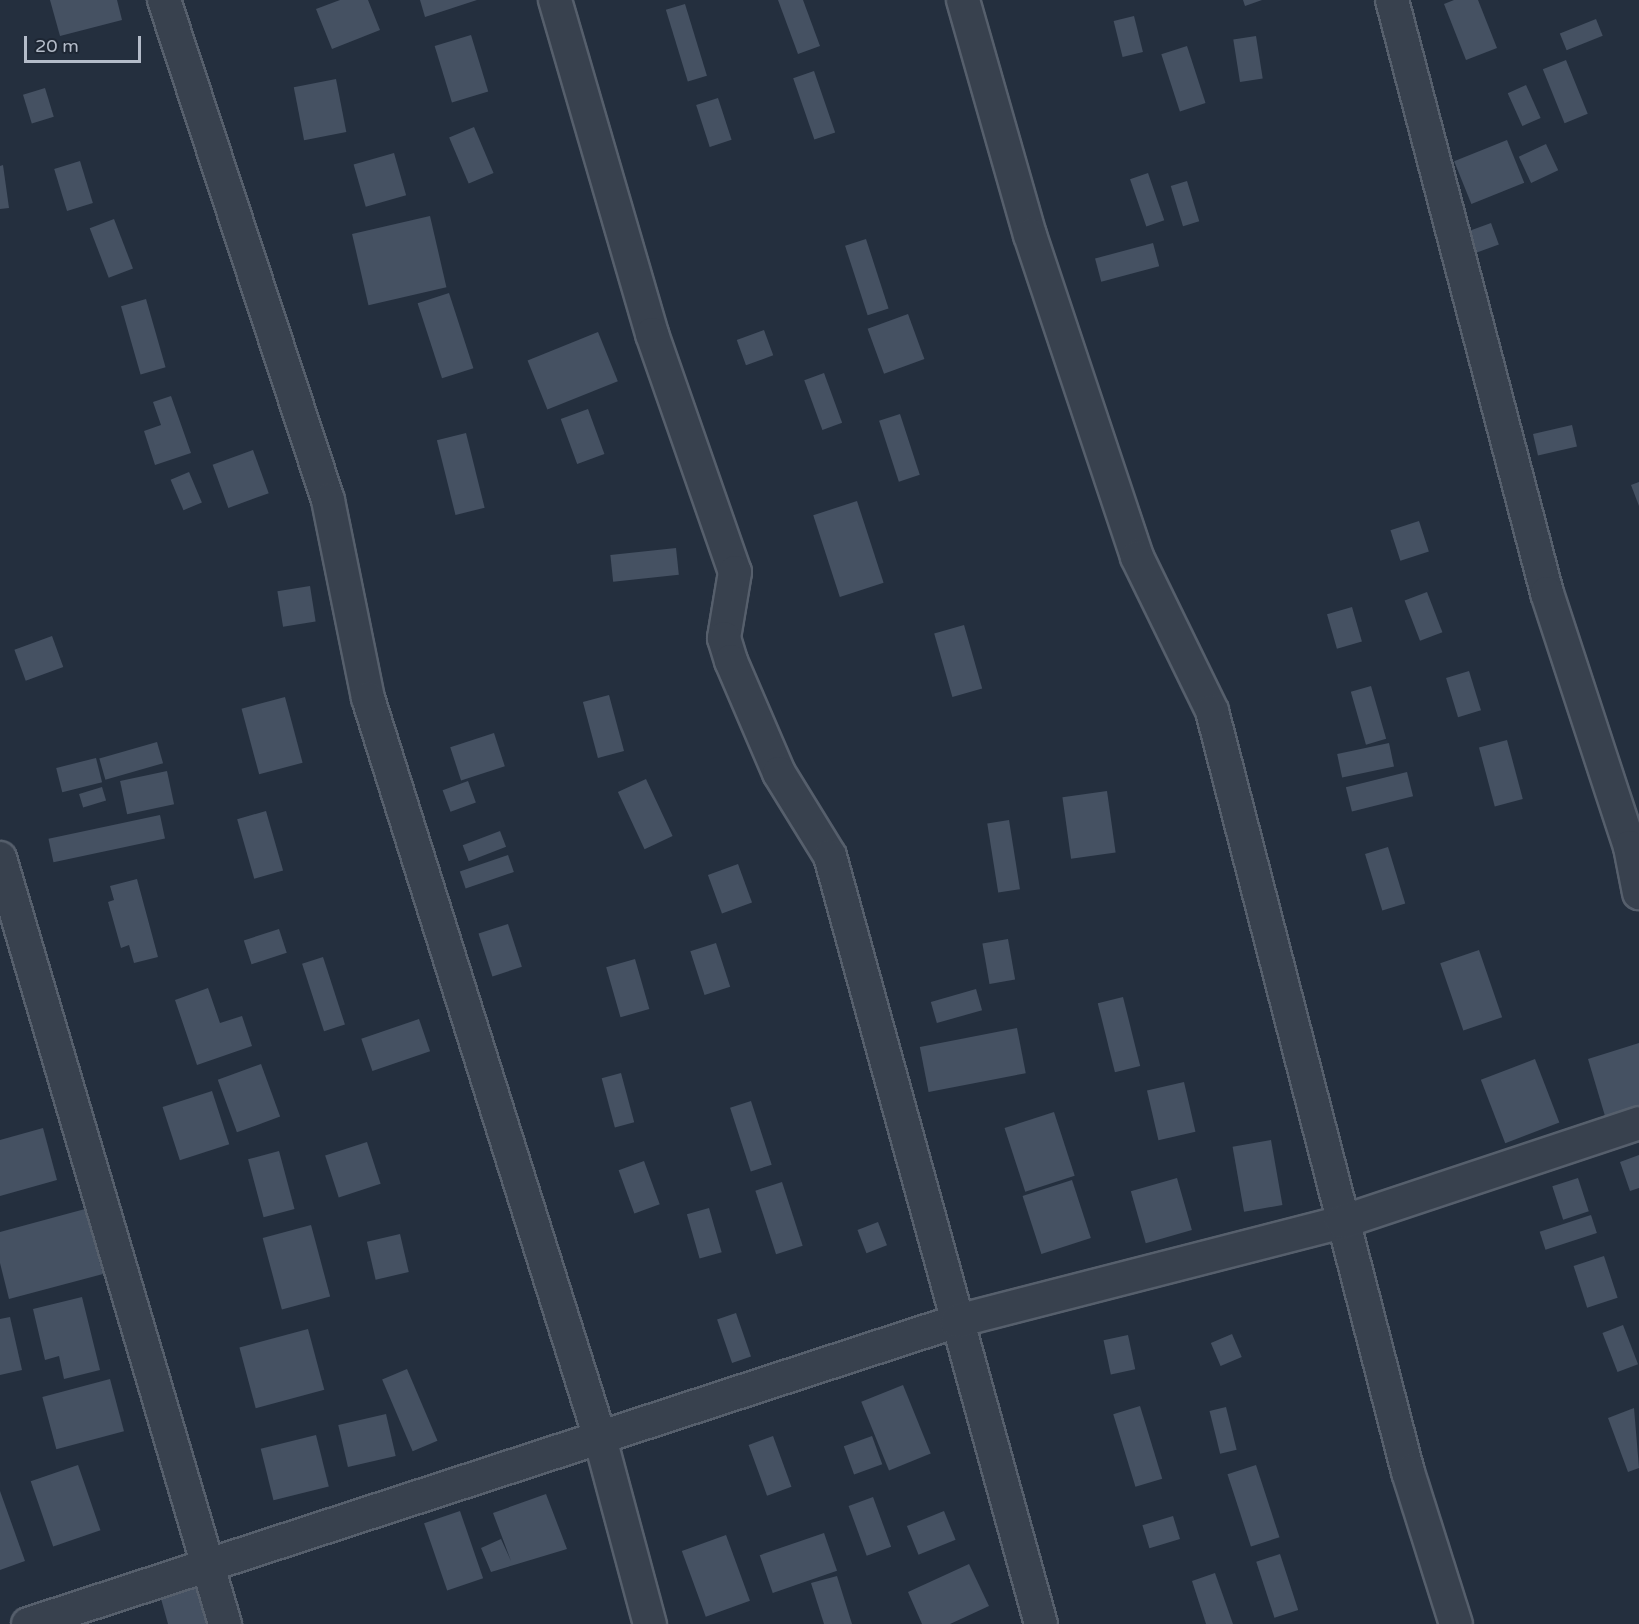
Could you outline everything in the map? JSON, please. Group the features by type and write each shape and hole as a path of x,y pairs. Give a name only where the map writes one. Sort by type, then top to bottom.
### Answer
{"street":[{"path":"164,0 328,500 368,698 600,1438 650,1624"},
{"path":"555,0 652,334 735,572 724,638 734,670 779,773 830,856 1041,1624"},
{"path":"963,0 1030,235 1137,557 1212,711 1408,1472 1456,1624"},
{"path":"1392,0 1547,593 1630,847 1639,893"},
{"path":"0,858 225,1624"},
{"path":"28,1624 209,1569 957,1322 1342,1221 1639,1123"}],"building":[{"path":"50,0 117,0 122,20 60,36"},
{"path":"340,0 368,0 380,30 332,49 316,9"},
{"path":"420,0 477,0 425,17"},
{"path":"778,0 803,0 820,46 798,54"},
{"path":"1243,0 1262,0 1245,6"},
{"path":"1454,0 1478,0 1497,48 1466,60 1444,4"},
{"path":"685,4 707,76 688,82 666,10"},
{"path":"1134,16 1143,52 1123,57 1114,21"},
{"path":"1596,19 1603,36 1567,50 1560,34"},
{"path":"471,35 488,91 452,103 435,46"},
{"path":"1256,36 1263,78 1240,82 1233,40"},
{"path":"1187,46 1206,103 1180,111 1161,54"},
{"path":"1566,60 1588,114 1565,123 1543,69"},
{"path":"814,71 835,132 814,140 793,78"},
{"path":"336,79 346,132 304,140 294,87"},
{"path":"1526,85 1541,118 1522,126 1508,93"},
{"path":"45,88 54,117 32,123 23,95"},
{"path":"718,98 732,140 710,147 696,105"},
{"path":"474,127 494,173 469,184 449,138"},
{"path":"1507,140 1524,183 1471,204 1454,161"},
{"path":"1546,144 1558,170 1531,183 1519,157"},
{"path":"394,153 406,195 366,207 354,165"},
{"path":"80,161 93,203 67,211 54,169"},
{"path":"3,165 9,208 0,209 0,166"},
{"path":"1148,173 1164,220 1146,226 1130,179"},
{"path":"1187,181 1199,221 1183,226 1171,186"},
{"path":"430,216 446,287 368,305 352,234"},
{"path":"114,219 133,268 109,278 90,228"},
{"path":"1491,223 1499,245 1471,255 1463,233"},
{"path":"866,239 889,308 868,315 845,246"},
{"path":"1153,243 1159,266 1101,282 1095,259"},
{"path":"449,293 473,368 442,378 418,303"},
{"path":"146,299 166,367 141,374 121,306"},
{"path":"908,314 924,359 884,374 868,329"},
{"path":"764,330 773,355 746,365 737,340"},
{"path":"598,332 618,381 547,410 528,360"},
{"path":"824,373 842,423 822,430 804,380"},
{"path":"171,396 191,453 155,465 144,431 161,425 153,402"},
{"path":"588,409 604,454 577,464 561,419"},
{"path":"900,414 920,475 899,482 879,421"},
{"path":"1572,425 1577,446 1538,455 1533,434"},
{"path":"466,433 485,508 456,515 437,440"},
{"path":"253,450 269,493 228,508 213,465"},
{"path":"189,472 202,502 183,510 171,480"},
{"path":"1639,482 1639,506 1631,485"},
{"path":"857,501 884,583 840,597 813,515"},
{"path":"1419,521 1429,551 1400,561 1390,530"},
{"path":"676,548 679,575 613,582 610,555"},
{"path":"310,586 316,622 283,627 277,591"},
{"path":"1427,592 1442,632 1420,641 1405,601"},
{"path":"1352,607 1362,642 1337,649 1327,614"},
{"path":"964,625 982,688 952,697 934,634"},
{"path":"52,636 63,667 26,681 14,650"},
{"path":"1469,671 1481,710 1458,717 1446,678"},
{"path":"1371,686 1386,739 1366,745 1351,692"},
{"path":"609,695 624,751 598,758 583,702"},
{"path":"285,697 303,763 259,774 242,709"},
{"path":"494,733 505,766 461,781 450,747"},
{"path":"1507,740 1523,799 1495,806 1479,748"},
{"path":"157,742 163,763 105,780 99,759"},
{"path":"1389,743 1394,766 1342,777 1337,754"},
{"path":"96,758 102,782 62,792 56,768"},
{"path":"167,771 174,804 127,814 120,781"},
{"path":"1407,772 1413,796 1352,811 1346,787"},
{"path":"646,779 673,836 645,849 618,792"},
{"path":"468,781 476,803 450,812 443,790"},
{"path":"102,787 106,800 83,807 79,794"},
{"path":"1107,791 1116,852 1071,859 1062,797"},
{"path":"266,811 283,871 254,879 237,819"},
{"path":"160,815 165,838 53,862 48,839"},
{"path":"1009,820 1020,889 998,893 987,823"},
{"path":"500,831 506,847 469,861 463,845"},
{"path":"1388,847 1405,903 1382,910 1365,854"},
{"path":"508,855 514,872 466,889 460,872"},
{"path":"738,864 752,903 722,913 708,875"},
{"path":"137,879 158,957 134,963 129,945 121,948 108,902 114,900 110,886"},
{"path":"508,924 522,967 492,976 479,934"},
{"path":"279,929 287,953 252,964 244,940"},
{"path":"1008,939 1015,979 990,984 982,944"},
{"path":"716,943 730,987 705,995 690,951"},
{"path":"1479,950 1502,1017 1463,1030 1440,963"},
{"path":"323,957 345,1025 324,1031 302,964"},
{"path":"635,959 649,1009 620,1017 606,967"},
{"path":"208,988 220,1023 242,1016 252,1046 197,1065 175,1000"},
{"path":"976,989 982,1010 937,1023 931,1002"},
{"path":"1123,997 1140,1066 1115,1072 1098,1003"},
{"path":"419,1019 430,1051 372,1071 361,1039"},
{"path":"1017,1028 1026,1073 929,1092 920,1047"},
{"path":"1639,1043 1639,1106 1605,1116 1588,1059"},
{"path":"1535,1059 1559,1122 1505,1143 1481,1080"},
{"path":"261,1064 280,1117 237,1132 218,1080"},
{"path":"621,1073 634,1122 615,1127 602,1078"},
{"path":"1184,1082 1195,1132 1158,1140 1147,1091"},
{"path":"212,1091 229,1144 180,1160 163,1107"},
{"path":"751,1101 772,1165 751,1172 730,1108"},
{"path":"1054,1112 1075,1176 1025,1192 1005,1128"},
{"path":"43,1128 57,1180 0,1196 0,1140"},
{"path":"1271,1140 1282,1205 1244,1212 1233,1147"},
{"path":"367,1142 381,1184 339,1197 325,1156"},
{"path":"279,1151 295,1209 264,1217 248,1159"},
{"path":"1639,1155 1639,1188 1630,1191 1620,1162"},
{"path":"644,1161 660,1204 634,1213 619,1170"},
{"path":"1177,1178 1192,1230 1146,1243 1131,1191"},
{"path":"1578,1178 1589,1211 1563,1220 1552,1186"},
{"path":"1072,1180 1091,1238 1041,1254 1023,1196"},
{"path":"782,1182 803,1246 776,1254 755,1191"},
{"path":"709,1208 722,1252 700,1259 687,1214"},
{"path":"85,1209 103,1274 9,1299 0,1263 0,1232"},
{"path":"1591,1215 1597,1233 1546,1250 1540,1232"},
{"path":"878,1222 887,1245 866,1253 857,1230"},
{"path":"311,1225 330,1296 282,1309 263,1238"},
{"path":"400,1234 409,1272 376,1280 367,1242"},
{"path":"1604,1256 1618,1298 1587,1308 1574,1266"},
{"path":"82,1297 100,1370 64,1379 59,1356 45,1360 33,1309"},
{"path":"736,1313 751,1356 732,1363 717,1320"},
{"path":"10,1317 22,1370 0,1375 0,1319"},
{"path":"1623,1325 1638,1364 1618,1372 1602,1333"},
{"path":"308,1329 324,1390 256,1408 239,1347"},
{"path":"1232,1334 1242,1357 1221,1366 1211,1343"},
{"path":"1128,1335 1135,1369 1111,1374 1104,1340"},
{"path":"407,1369 437,1441 413,1451 382,1380"},
{"path":"110,1379 124,1431 56,1449 42,1397"},
{"path":"903,1385 931,1454 889,1470 861,1402"},
{"path":"1140,1406 1162,1479 1135,1487 1113,1414"},
{"path":"1226,1407 1237,1450 1220,1454 1210,1411"},
{"path":"1634,1408 1639,1468 1628,1472 1608,1418"},
{"path":"386,1414 396,1456 348,1467 338,1425"},
{"path":"316,1435 329,1486 274,1500 261,1449"},
{"path":"773,1436 791,1487 767,1496 749,1445"},
{"path":"872,1436 882,1464 854,1474 844,1446"},
{"path":"78,1465 100,1530 53,1547 31,1481"},
{"path":"1256,1465 1279,1537 1251,1547 1227,1474"},
{"path":"0,1491 25,1561 0,1570"},
{"path":"546,1494 567,1549 491,1572 481,1548 501,1539 511,1561 493,1513"},
{"path":"873,1497 891,1547 867,1556 849,1506"},
{"path":"460,1511 483,1578 447,1591 424,1523"},
{"path":"944,1511 956,1540 919,1555 907,1526"},
{"path":"1173,1516 1180,1539 1149,1548 1142,1525"},
{"path":"824,1533 837,1571 773,1593 760,1555"},
{"path":"726,1535 750,1601 706,1617 682,1551"},
{"path":"1280,1554 1298,1610 1274,1618 1256,1562"},
{"path":"969,1564 989,1606 950,1624 922,1624 908,1592"},
{"path":"1215,1573 1233,1624 1206,1624 1192,1581"},
{"path":"837,1576 852,1624 824,1624 811,1583"},
{"path":"203,1582 215,1624 168,1624 160,1595"}]}
